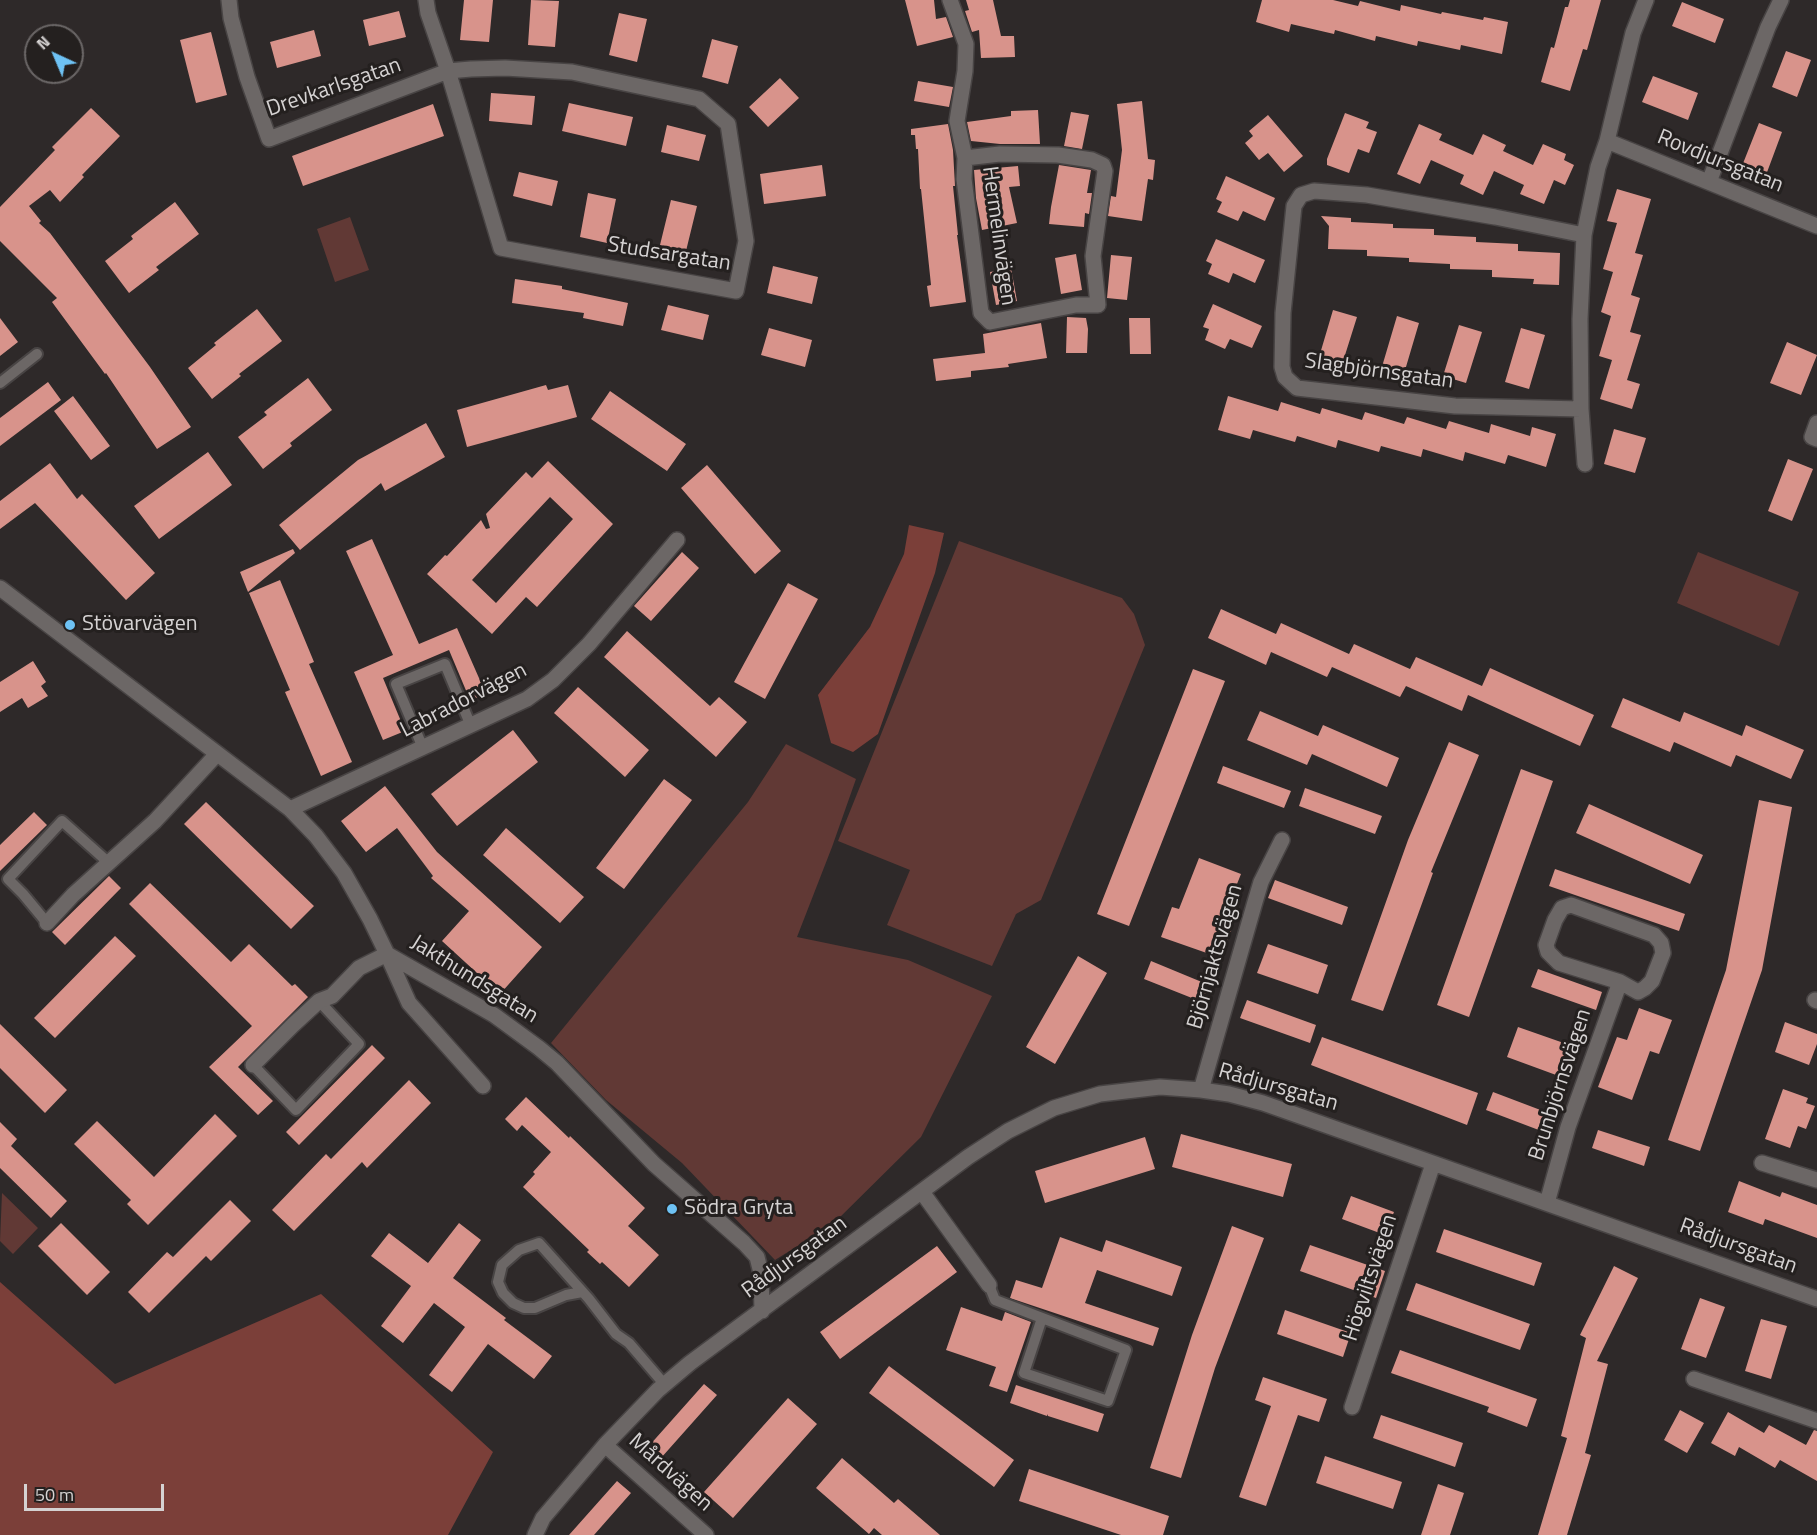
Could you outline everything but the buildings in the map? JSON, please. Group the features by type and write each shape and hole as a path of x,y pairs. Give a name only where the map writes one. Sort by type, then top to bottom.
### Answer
{"street":[{"name":"Drevkarlsgatan","path":"229,0 231,18 247,77 269,139 448,71"},
{"name":"Studsargatan","path":"426,0 428,13 448,71 501,248 736,291 746,241 728,124 699,99 572,72 505,68 448,71"},
{"name":"Hermelinvägen","path":"950,0 966,44 965,70 957,121 965,158 964,179 981,313 990,322 1076,305 1098,305 1093,256 1105,171 1103,165 1092,160 1058,155 1000,154 965,158"},
{"path":"1586,464 1581,409 1580,319 1584,235 1598,167 1607,141 1633,33 1646,0"},
{"path":"1709,182 1780,0"},
{"name":"Rovdjursgatan","path":"1607,141 1817,226"},
{"name":"Slagbjörnsgatan","path":"1581,409 1455,406 1297,388 1285,377 1282,356 1283,313 1294,206 1301,195 1314,191 1367,195 1584,235"},
{"path":"1817,423 1812,437 1817,439"},
{"name":"Labradorvägen","path":"290,809 521,702 553,680 589,644 677,540"},
{"name":"Jakthundsgatan","path":"0,588 290,809 316,836 344,873 387,954 494,1015 557,1063 654,1164 744,1243 757,1257 761,1273 762,1311"},
{"path":"47,923 74,895 155,822 217,754"},
{"name":"Björnjaktsvägen","path":"1201,1090 1258,892 1282,840"},
{"path":"1571,905 1654,935 1661,943 1663,953 1652,981 1638,992 1620,982 1558,963 1548,952 1546,945 1562,908 1571,905"},
{"path":"253,1065 320,1001 332,996 359,968 387,954 409,1004 483,1086"},
{"name":"Brunbjörnsvägen","path":"1547,1203 1568,1127 1620,982"},
{"name":"Rådjursgatan","path":"535,1535 543,1518 605,1445 690,1363 968,1157 1008,1131 1054,1108 1100,1094 1160,1087 1229,1094 1263,1103 1817,1299"},
{"path":"1762,1162 1817,1180"},
{"name":"Högviltsvägen","path":"1352,1407 1433,1164"},
{"path":"922,1192 989,1285"},
{"path":"1694,1379 1817,1421"},
{"name":"Mårdvägen","path":"605,1445 706,1535"}],"lane":[{"path":"0,383 37,354"},
{"path":"423,748 396,684 446,664 471,726"},
{"path":"47,923 24,894 8,879 62,821 109,863"},
{"path":"253,1065 296,1110 359,1044 320,1001"},
{"path":"582,1292 566,1295 535,1308 524,1308 513,1303 503,1293 498,1282 502,1265 519,1250 539,1243 582,1292 616,1334 629,1343 665,1385"},
{"path":"989,1285 995,1300 1126,1350 1107,1401 1024,1373 1042,1318"}],"shaded area":[{"path":"350,217 369,270 335,282 317,229"},
{"path":"909,525 944,533 935,573 878,734 853,752 831,743 818,695 870,627 904,554"},
{"path":"959,541 1122,598 1134,614 1145,645 1041,900 1016,914 992,966 887,925 910,870 838,841"},
{"path":"1698,552 1799,592 1779,646 1677,603"},
{"path":"786,744 856,779 797,937 908,960 992,996 921,1137 833,1224 775,1260 682,1163 606,1100 551,1043 748,802"},
{"path":"2,1193 38,1228 13,1254 0,1241"},
{"path":"0,1282 115,1384 321,1294 493,1452 448,1535 0,1535"}],"place":[{"name":"Stövarvägen","path":"70,625"},
{"name":"Södra Gryta","path":"672,1209"}]}
